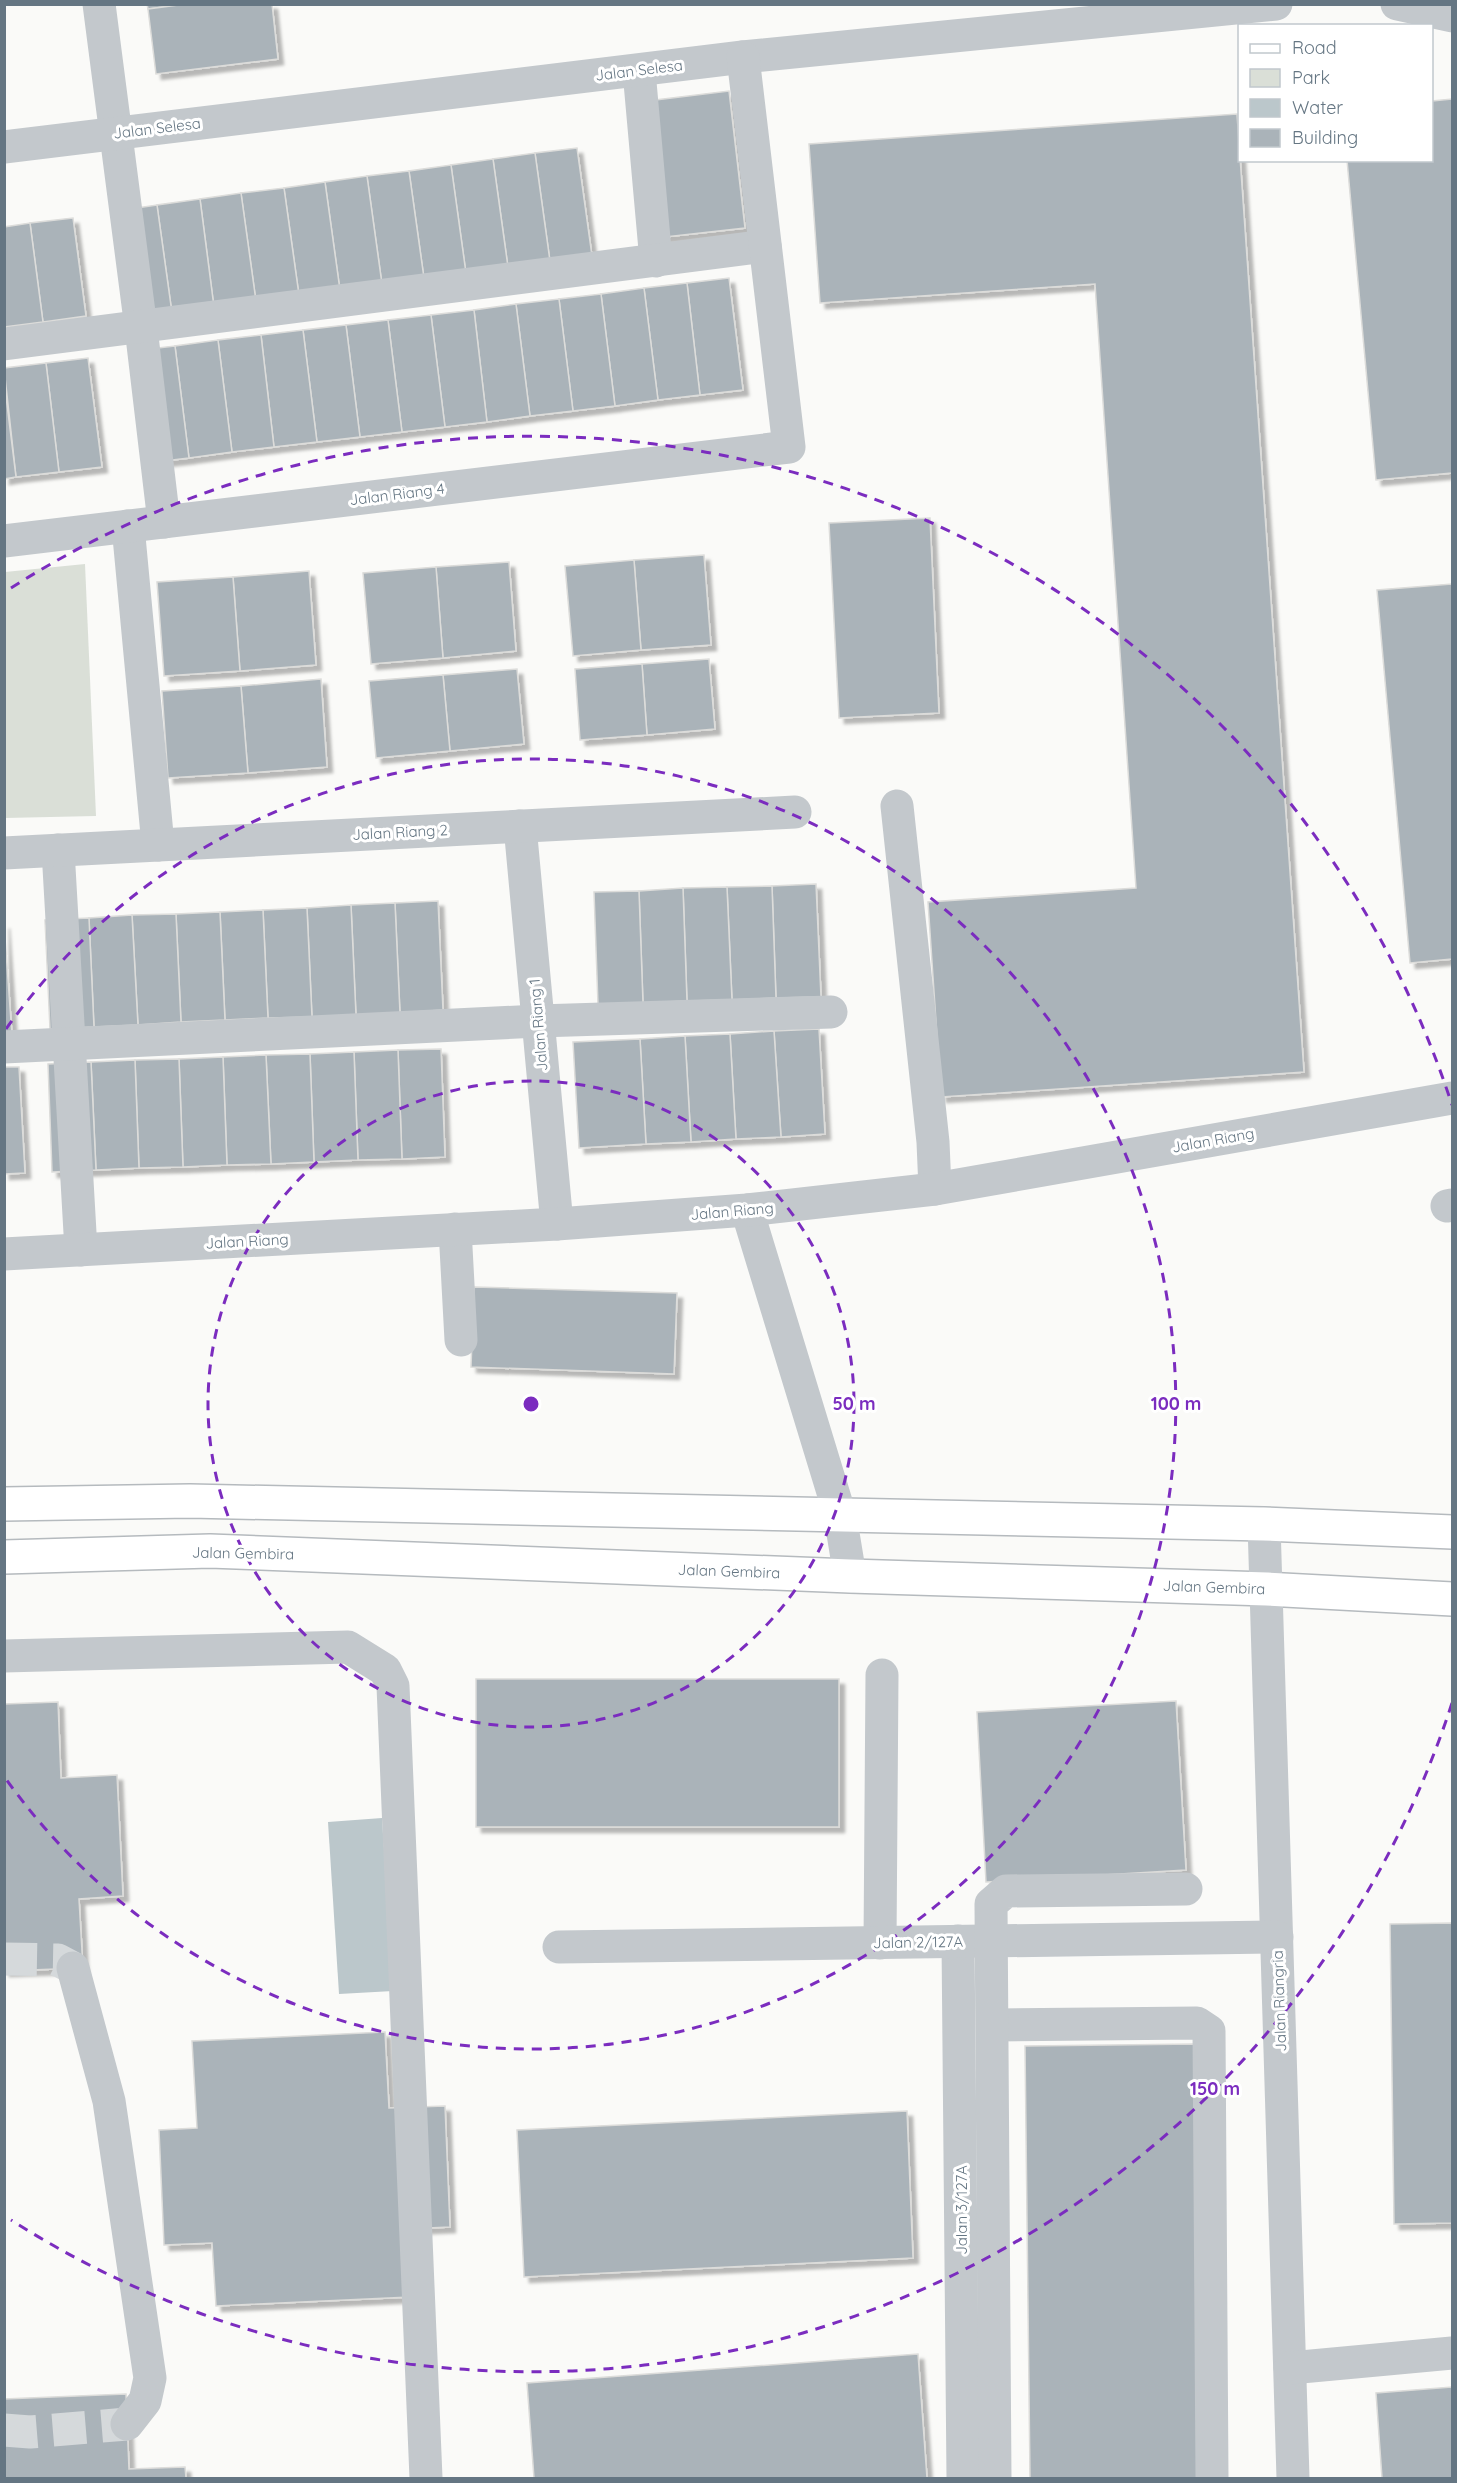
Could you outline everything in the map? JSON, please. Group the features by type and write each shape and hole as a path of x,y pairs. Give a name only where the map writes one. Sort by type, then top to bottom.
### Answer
{"main road":[{"path":"4,1504 190,1500 1264,1524 1452,1532"},
{"name":"Jalan Gembira","path":"4,1557 210,1551 850,1576 1267,1589 1452,1599"}],"street":[{"path":"99,4 164,522"},
{"name":"Jalan Selesa","path":"4,147 742,57 1276,4"},
{"path":"1397,4 1452,16"},
{"path":"4,344 765,246 742,57"},
{"path":"639,71 656,261"},
{"name":"Jalan Riang 4","path":"4,541 789,447 765,246"},
{"path":"128,526 158,845"},
{"path":"897,806 933,1142 935,1190"},
{"name":"Jalan Riang 2","path":"4,853 795,812"},
{"name":"Jalan Riang 1","path":"520,826 557,1224"},
{"path":"58,850 81,1250"},
{"path":"4,1047 538,1021 831,1012"},
{"name":"Jalan Riang","path":"4,1254 557,1224 747,1210 935,1190 1452,1098"},
{"path":"747,1210 840,1515 850,1576"},
{"path":"455,1229 461,1340"},
{"name":"Jalan Riangria","path":"1264,1524 1293,2478"},
{"path":"4,1656 348,1647 385,1670 393,1686 426,2478"},
{"path":"880,1943 882,1675"},
{"path":"995,2478 991,1904 1006,1891 1186,1889"},
{"name":"Jalan 2/127A","path":"559,1947 1277,1937"},
{"name":"Jalan 3/127A","path":"958,1941 963,2478"},
{"path":"73,1968 109,2101 150,2378 145,2401 127,2424"},
{"path":"993,2025 1197,2024 1209,2031 1212,2478"},
{"path":"1290,2368 1452,2353"}],"green space":[{"path":"85,564 96,816 5,818 5,572"}],"water":[{"path":"382,1818 393,1991 339,1994 328,1822"}],"building":[{"path":"147,4 186,4 148,9"},
{"path":"186,4 272,4 278,59 156,74 148,9"},
{"path":"729,91 745,228 656,238 639,102"},
{"path":"1452,99 1452,473 1376,480 1347,162 1433,162 1433,101"},
{"path":"1237,114 1238,162 1240,162 1304,1072 941,1097 928,902 1136,888 1095,284 820,303 809,144"},
{"path":"577,148 592,256 550,261 535,153"},
{"path":"535,153 550,261 508,267 493,159"},
{"path":"493,159 508,267 466,273 451,165"},
{"path":"451,165 466,273 424,278 409,171"},
{"path":"409,171 424,278 382,284 367,176"},
{"path":"367,176 382,284 340,290 325,182"},
{"path":"325,182 340,290 299,295 284,188"},
{"path":"284,188 299,295 256,301 241,193"},
{"path":"241,193 256,301 214,307 200,199"},
{"path":"200,199 214,307 172,313 157,205"},
{"path":"157,205 172,313 131,318 116,211"},
{"path":"73,218 86,316 43,322 30,223"},
{"path":"30,223 43,322 4,327 4,227"},
{"path":"729,278 743,390 700,395 687,283"},
{"path":"687,283 700,395 658,400 644,288"},
{"path":"644,288 658,400 615,406 601,294"},
{"path":"601,294 615,406 573,411 559,299"},
{"path":"559,299 573,411 530,416 516,304"},
{"path":"516,304 530,416 487,422 474,310"},
{"path":"474,310 487,422 445,427 431,315"},
{"path":"431,315 445,427 402,432 388,320"},
{"path":"388,320 402,432 360,437 346,325"},
{"path":"346,325 360,437 317,442 303,330"},
{"path":"303,330 317,442 274,447 261,335"},
{"path":"261,335 274,447 232,452 218,340"},
{"path":"218,340 232,452 189,458 175,346"},
{"path":"175,346 189,458 147,463 132,351"},
{"path":"88,358 102,467 59,472 46,363"},
{"path":"46,363 59,472 16,477 4,368"},
{"path":"4,380 16,477 4,479"},
{"path":"930,518 939,713 839,718 829,523"},
{"path":"704,555 711,645 641,650 634,560"},
{"path":"634,560 641,650 573,656 565,566"},
{"path":"509,562 516,651 443,658 436,567"},
{"path":"436,567 443,658 371,664 363,573"},
{"path":"309,571 316,665 240,671 233,577"},
{"path":"233,577 240,671 164,676 157,582"},
{"path":"1452,584 1452,959 1410,963 1377,590"},
{"path":"709,659 715,729 647,735 642,664"},
{"path":"642,664 647,735 580,740 575,669"},
{"path":"517,669 524,744 450,751 443,675"},
{"path":"443,675 450,751 376,758 369,681"},
{"path":"321,679 327,767 248,773 241,686"},
{"path":"241,686 248,773 168,778 162,691"},
{"path":"816,884 821,997 776,998 772,886"},
{"path":"772,886 776,998 732,1000 727,887"},
{"path":"727,887 732,1000 687,1001 683,888"},
{"path":"683,888 687,1001 643,1003 639,891"},
{"path":"639,891 643,1003 598,1005 594,892"},
{"path":"438,901 443,1010 400,1013 395,903"},
{"path":"395,903 400,1013 356,1015 351,905"},
{"path":"351,905 356,1015 312,1017 307,908"},
{"path":"307,908 312,1017 268,1018 263,910"},
{"path":"263,910 268,1018 225,1020 220,912"},
{"path":"220,912 225,1020 181,1022 176,914"},
{"path":"176,914 181,1022 138,1025 132,915"},
{"path":"132,915 138,1025 94,1027 89,918"},
{"path":"89,918 94,1027 50,1029 45,920"},
{"path":"4,923 12,1035 4,1036"},
{"path":"819,1029 825,1134 781,1137 774,1031"},
{"path":"774,1031 781,1137 736,1139 730,1034"},
{"path":"730,1034 736,1139 691,1142 685,1036"},
{"path":"685,1036 691,1142 646,1144 640,1039"},
{"path":"640,1039 646,1144 579,1148 573,1042"},
{"path":"441,1049 445,1157 402,1159 398,1050"},
{"path":"398,1050 402,1159 358,1160 354,1052"},
{"path":"354,1052 358,1160 314,1162 310,1054"},
{"path":"310,1054 314,1162 271,1164 266,1055"},
{"path":"266,1055 271,1164 227,1165 223,1057"},
{"path":"223,1057 227,1165 183,1167 179,1059"},
{"path":"179,1059 183,1167 139,1168 135,1060"},
{"path":"135,1060 139,1168 96,1170 91,1062"},
{"path":"91,1062 96,1170 52,1172 48,1064"},
{"path":"4,1067 19,1067 25,1173 4,1174"},
{"path":"474,1287 677,1293 674,1374 471,1367"},
{"path":"476,1679 839,1679 839,1827 476,1827"},
{"path":"1176,1701 1186,1870 986,1882 977,1712"},
{"path":"58,1702 61,1778 117,1775 123,1896 79,1899 83,1968 4,1971 4,1704"},
{"path":"1452,1923 1452,2223 1394,2224 1390,1924"},
{"path":"385,2032 389,2108 445,2106 450,2227 406,2229 410,2297 216,2306 212,2243 164,2245 159,2130 197,2128 192,2041"},
{"path":"1196,2044 1201,2478 1030,2478 1025,2046"},
{"path":"907,2111 913,2258 524,2277 517,2130"},
{"path":"918,2354 927,2478 534,2478 527,2383"},
{"path":"1452,2387 1452,2478 1382,2478 1376,2393"},
{"path":"126,2394 129,2469 185,2467 186,2478 4,2478 4,2399"}],"tunnel":[{"path":"4,1959 58,1960 73,1968"},
{"path":"4,2430 30,2432 127,2424"}]}
